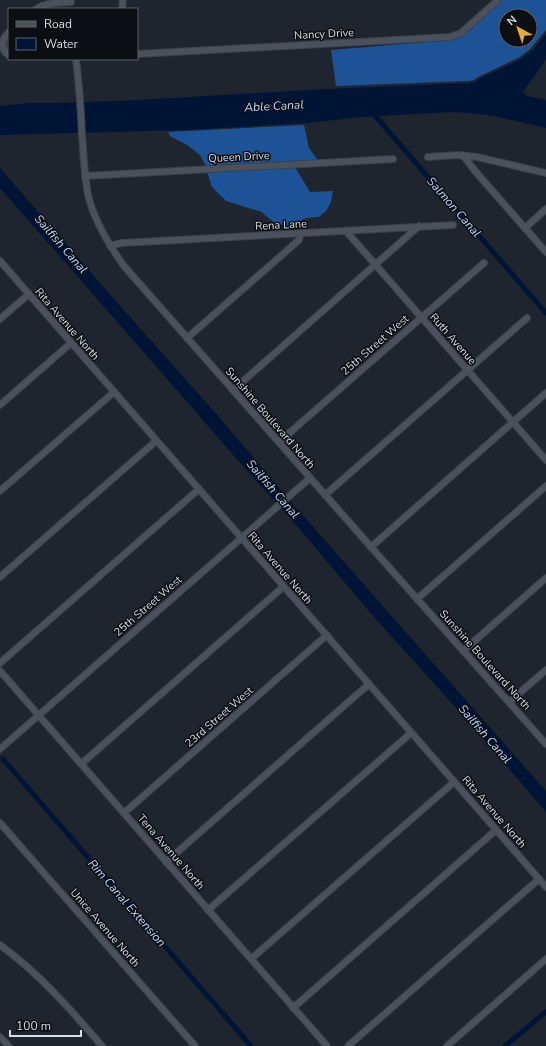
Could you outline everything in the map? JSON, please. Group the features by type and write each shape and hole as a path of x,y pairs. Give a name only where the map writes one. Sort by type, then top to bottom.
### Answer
{"street":[{"name":"Nancy Drive","path":"138,54 450,37 461,33 498,0"},
{"path":"38,8 48,4 71,4"},
{"path":"8,33 2,38 1,44 2,49 8,54"},
{"name":"Sunshine Boulevard North","path":"76,60 85,176 88,193 95,217 110,246 124,266 324,495 546,744"},
{"path":"463,155 475,171 546,252"},
{"path":"428,157 463,155 546,173"},
{"name":"Queen Drive","path":"85,176 393,159"},
{"path":"524,228 546,209"},
{"name":"Rena Lane","path":"110,246 121,243 452,225"},
{"path":"233,390 419,226"},
{"name":"Ruth Avenue","path":"346,231 546,460"},
{"path":"187,338 299,240 301,233"},
{"name":"Rita Avenue North","path":"0,261 546,887"},
{"name":"25th Street West","path":"279,442 484,264"},
{"path":"0,319 29,294"},
{"path":"324,495 527,318"},
{"path":"0,405 71,343"},
{"path":"0,491 114,392"},
{"path":"371,547 546,393"},
{"path":"0,577 156,441"},
{"name":"25th Street West","path":"0,749 310,478"},
{"path":"417,599 546,486"},
{"path":"0,663 198,489"},
{"path":"463,651 546,578"},
{"path":"81,764 284,587"},
{"name":"23rd Street West","path":"124,813 327,636"},
{"path":"510,702 546,670"},
{"name":"Tena Avenue North","path":"0,671 327,1046"},
{"path":"166,862 369,684"},
{"path":"208,910 411,733"},
{"path":"251,959 454,782"},
{"name":"Unice Avenue North","path":"0,823 196,1046"},
{"path":"294,1008 496,830"},
{"path":"348,1046 539,879"},
{"path":"0,945 45,983 102,1046"},
{"path":"447,1046 546,959"},
{"path":"0,1037 9,1046"}],"shaded area":[{"path":"499,0 546,0 546,30 538,40 538,8 498,8 498,48 531,48 520,57 474,80 336,86 331,50 451,40"},
{"path":"304,125 309,148 320,163 295,167 310,192 333,191 331,202 326,211 319,217 307,218 286,226 275,223 262,212 226,201 212,187 206,166 200,155 187,145 170,136 168,132"}],"water":[{"name":"Able Canal","path":"546,34 546,59 523,92 527,96 546,100 546,128 494,116 452,112 186,130 0,135 0,106 28,103 138,100 326,89 469,83 475,82 521,59 535,48 538,48 538,44"},
{"name":"Sailfish Canal","path":"0,168 546,791 546,812 468,721 374,617 291,519 248,472 0,188"}],"waterway":[{"name":"Salmon Canal","path":"371,111 546,313"},
{"name":"Rim Canal Extension","path":"3,759 251,1046"},
{"path":"505,1046 546,1012"}]}
